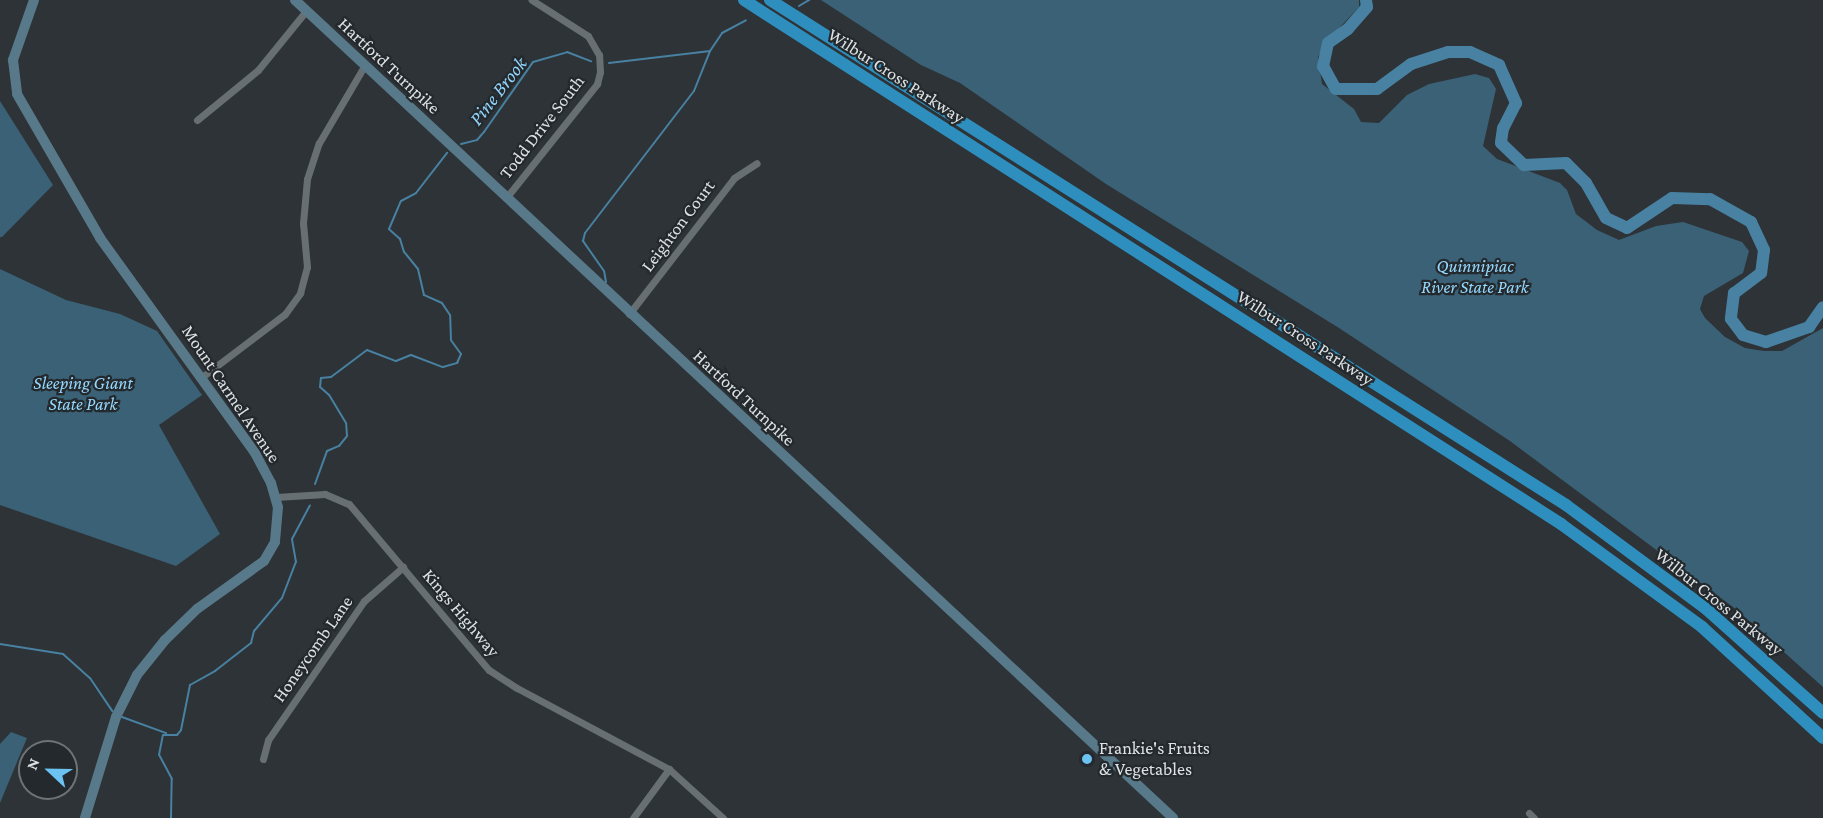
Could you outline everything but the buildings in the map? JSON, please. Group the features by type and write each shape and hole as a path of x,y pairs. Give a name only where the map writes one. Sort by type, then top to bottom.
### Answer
{"highway":[{"name":"Wilbur Cross Parkway","path":"744,0 1561,524 1701,627 1823,738"},
{"name":"Wilbur Cross Parkway","path":"770,0 1566,505 1704,607 1823,713"}],"main road":[{"name":"Mount Carmel Avenue","path":"34,0 13,60 17,94 97,232 255,453 276,497 277,535 264,561 183,622 153,654 130,687 116,717 85,818"},
{"name":"Hartford Turnpike","path":"295,0 629,314 1173,818"}],"street":[{"name":"Todd Drive South","path":"506,198 597,84 600,72 599,55 588,36 532,0"},
{"path":"196,120 258,70 306,11"},
{"path":"202,377 285,314 300,293 307,267 303,223 307,179 319,143 365,65"},
{"name":"Leighton Court","path":"629,314 734,178 757,163"},
{"name":"Kings Highway","path":"276,497 317,494 344,500 361,515 464,643 496,675 669,769 723,818"},
{"name":"Honeycomb Lane","path":"264,759 268,740 361,606 403,567"},
{"path":"633,818 669,769"}],"green space":[{"name":"Quinnipiac River State Park","path":"821,0 1359,0 1359,7 1327,41 1318,57 1322,84 1354,109 1361,122 1379,123 1407,95 1429,84 1475,74 1489,78 1496,89 1483,146 1497,159 1560,183 1567,190 1576,214 1597,230 1619,240 1656,226 1683,222 1742,242 1749,251 1743,273 1704,296 1700,309 1705,318 1725,337 1745,348 1764,351 1782,351 1823,328 1823,687 1737,610 1510,441 1339,328 1106,184 960,83 921,65"},
{"path":"0,101 53,185 2,237 0,237"},
{"name":"Sleeping Giant State Park","path":"0,269 66,300 120,314 157,331 202,395 159,425 220,534 176,566 0,505"},
{"path":"11,732 27,738 18,740 18,760 0,803 0,744"}],"waterway":[{"name":"Pine Brook","path":"799,6 809,0"},
{"path":"1366,0 1367,7 1348,29 1328,43 1323,66 1336,89 1377,89 1411,64 1448,52 1470,52 1499,65 1516,103 1503,128 1501,143 1524,165 1566,163 1586,183 1606,218 1627,228 1672,198 1710,199 1751,222 1764,250 1761,273 1734,293 1731,319 1743,335 1766,342 1809,327 1823,307"},
{"name":"Pine Brook","path":"609,63 710,51 722,33 746,20"},
{"path":"606,282 604,271 583,241 585,233 694,91 710,51"},
{"name":"Pine Brook","path":"461,144 477,140 533,62 567,52 591,61"},
{"name":"Pine Brook","path":"315,484 327,451 339,446 347,436 346,423 329,395 320,387 321,378 331,377 367,350 396,361 411,355 443,367 457,363 461,354 451,340 450,315 442,303 424,295 418,269 404,252 400,239 389,229 401,201 416,193 447,153"},
{"name":"Pine Brook","path":"171,818 172,779 159,755 163,735 177,735 181,730 190,685 215,671 251,643 254,631 282,598 296,562 292,539 310,505"},
{"path":"0,644 63,654 90,678 112,711"},
{"path":"122,717 166,733"}],"place":[{"name":"Frankie's Fruits & Vegetables","path":"1087,759"}]}
